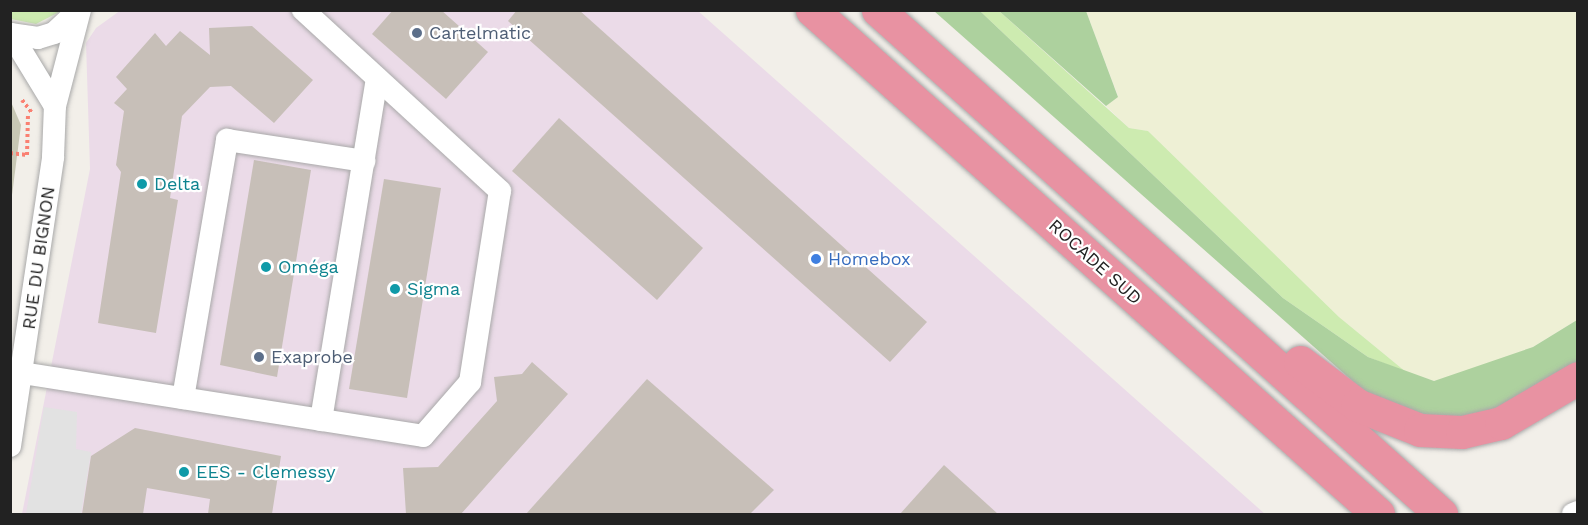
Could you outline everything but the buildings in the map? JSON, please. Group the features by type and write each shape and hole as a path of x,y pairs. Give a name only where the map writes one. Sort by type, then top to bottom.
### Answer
{"highway":[{"name":"ROCADE SUD","path":"812,10 1378,514"},
{"path":"878,10 1441,514"},
{"path":"1244,338 1286,351 1357,405 1420,430 1462,432 1501,423 1578,378"}],"street":[{"path":"11,34 38,38 54,33 80,10"},
{"name":"RUE DU BIGNON","path":"10,446 53,157 55,106 80,10"},
{"path":"22,373 423,436 470,382 500,191 303,10"},
{"path":"11,34 55,106"},
{"path":"321,420 377,79"},
{"path":"183,398 227,140 364,161"},
{"path":"1573,514 1578,512"}],"path":[{"path":"10,153 27,155 28,113"}],"shaded area":[{"path":"121,10 698,11 1265,514 22,514 90,169 86,43 96,28"},
{"path":"1086,11 1577,11 1577,320 1533,347 1476,369 1434,381 1406,372 1339,317 1148,131 1129,128 1106,106 1118,96"},
{"path":"11,102 21,125 11,203"},
{"path":"44,407 77,412 76,449 91,452 81,514 26,514"}],"green space":[{"path":"10,11 61,11 36,24 11,19"},
{"path":"934,11 980,11 1283,298 1368,357 1434,381 1533,347 1577,320 1577,365 1537,394 1454,423 1374,400"},
{"path":"980,11 999,11 1129,128 1148,131 1339,317 1406,372 1368,357 1283,298"},
{"path":"999,11 1086,11 1118,97 1106,106"}],"place":[{"name":"Cartelmatic","path":"417,33"},
{"name":"Delta","path":"142,184"},
{"name":"Homebox","path":"816,259"},
{"name":"Oméga","path":"266,267"},
{"name":"Sigma","path":"395,289"},
{"name":"Exaprobe","path":"259,357"},
{"name":"EES - Clemessy","path":"184,472"}]}
